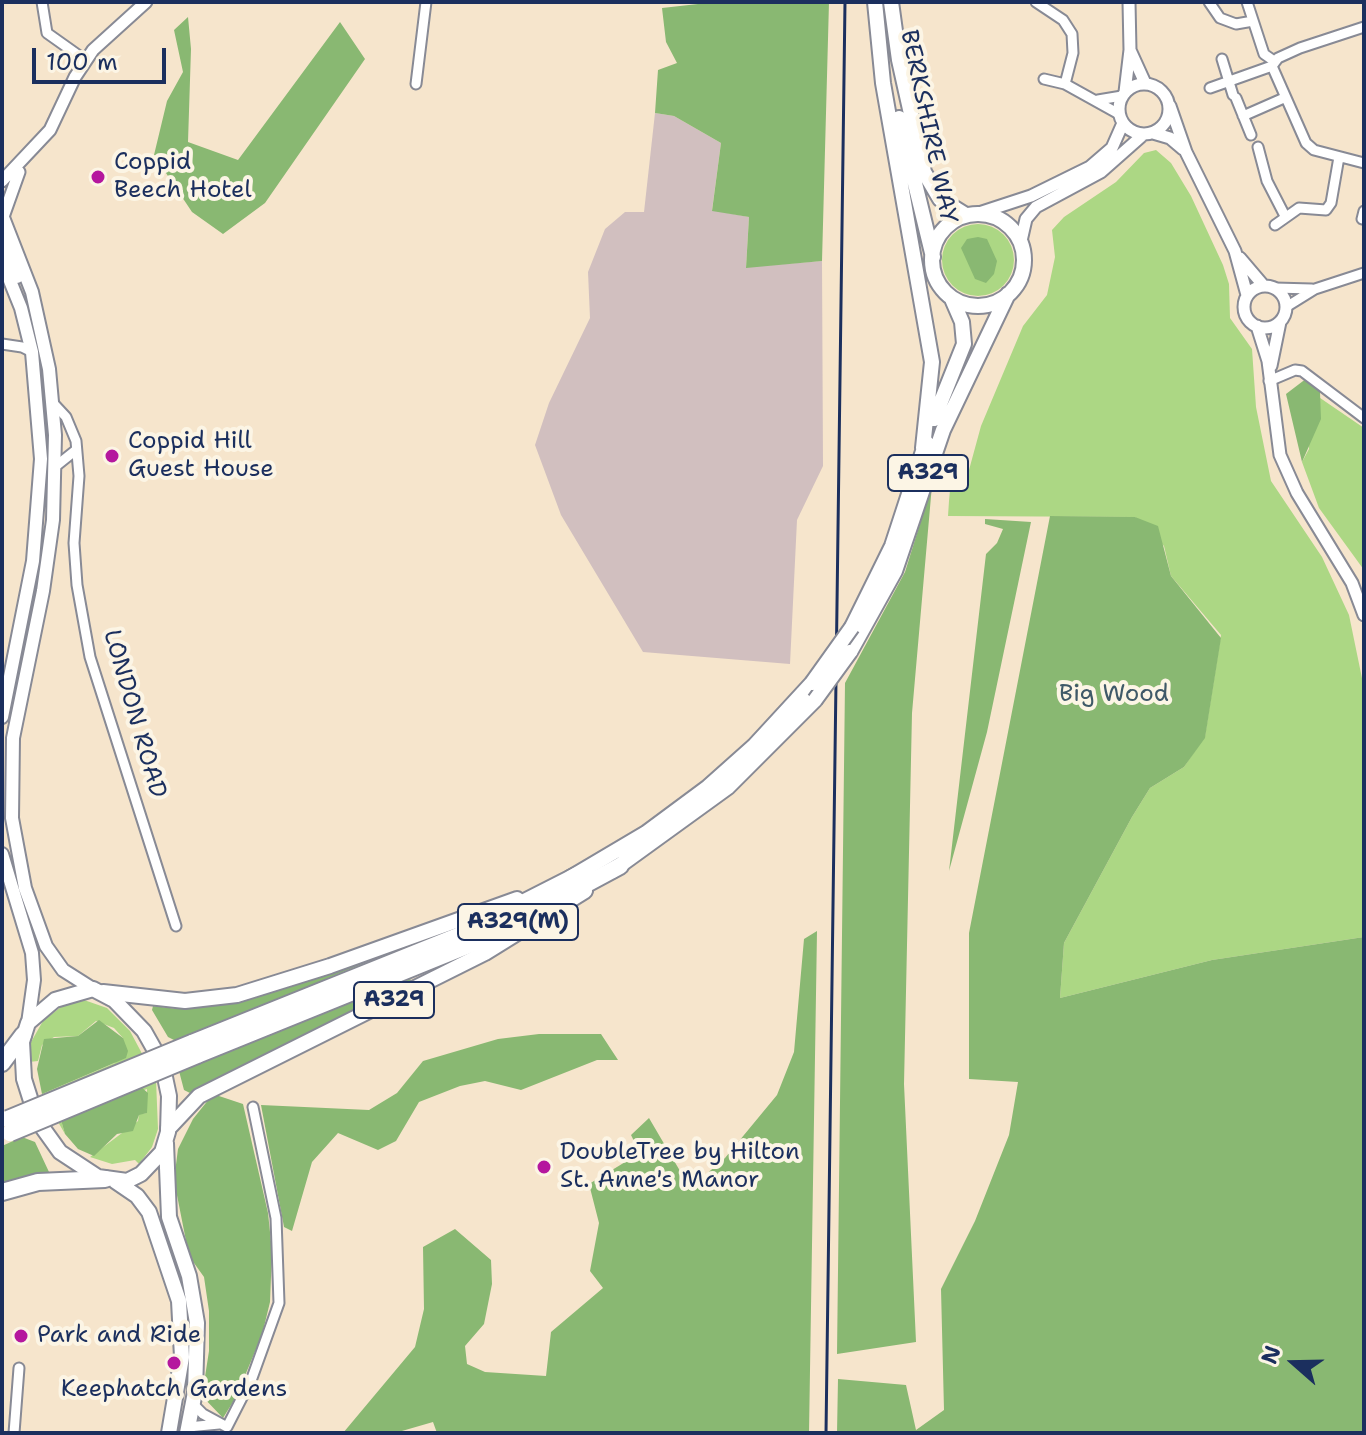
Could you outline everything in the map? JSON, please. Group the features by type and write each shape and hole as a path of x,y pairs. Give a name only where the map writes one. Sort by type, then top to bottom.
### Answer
{"highway":[{"name":"A329(M)","path":"194,1049 486,938 620,866"},
{"name":"A329(M)","path":"5,1128 458,936 578,875"},
{"path":"2,1063 26,1029"},
{"path":"2,1192 38,1182 110,1180"}],"main road":[{"name":"BERKSHIRE WAY","path":"878,2 901,126 934,261"},
{"name":"A329","path":"878,2 883,83 919,270 932,362 923,448"},
{"name":"BERKSHIRE WAY","path":"891,2 902,73 924,172 940,199 970,214"},
{"path":"934,261 945,227 970,214 1006,223 1021,241"},
{"name":"LONDON ROAD","path":"2,216 32,292 61,462 43,591 13,738 12,818 25,888 46,946 63,970 98,990"},
{"path":"2,237 22,295 21,308"},
{"name":"A329","path":"167,1136 199,1096 485,953 542,921 720,794 772,747 815,700 850,652 895,571 943,430 1023,269 1021,241"},
{"path":"2,261 21,308 32,352 41,459 36,540 2,717"},
{"name":"A329","path":"98,990 185,1001 237,995 448,925 578,875 646,833 708,787 764,736 812,683 852,627 892,546 923,448 964,344 962,322 952,299 940,285 934,261"},
{"path":"952,299 964,305 979,306 1008,294"},
{"path":"2,854 32,953 34,980 26,1029 24,1079 37,1120 66,1157 137,1196 149,1212 176,1292 182,1357 171,1428 188,1430 198,1358 196,1315 189,1276 169,1217 169,1096 162,1063 138,1023 98,990 55,1000 26,1029"},
{"path":"110,1180 141,1174 167,1136"}],"street":[{"path":"42,2 47,33 85,60"},
{"path":"2,216 12,182 50,130 85,60 109,33 146,2"},
{"path":"416,84 426,2"},
{"path":"1036,2 1063,20 1072,34 1073,53 1065,84"},
{"path":"970,214 1031,196 1090,167 1112,148 1121,118 1130,50 1129,2"},
{"path":"1209,2 1220,18 1236,24 1253,21"},
{"path":"1247,2 1264,54 1273,64 1284,98 1306,143 1314,150 1364,163"},
{"path":"1210,88 1364,27"},
{"path":"1130,50 1145,83"},
{"path":"1222,59 1251,135"},
{"path":"1044,79 1065,84 1098,100 1148,133 1170,138 1186,152"},
{"path":"1098,100 1123,94 1133,85 1145,83 1161,90 1170,106 1186,152 1235,251 1247,295 1245,313 1257,326 1269,378 1273,423 1289,477 1335,552 1364,615"},
{"path":"1243,116 1284,98"},
{"path":"1021,241 1026,219 1036,207 1101,172 1148,133 1165,124 1170,106"},
{"path":"1258,147 1267,181 1285,216"},
{"path":"1275,225 1299,208 1326,210 1331,203 1339,157"},
{"path":"2,168 27,158"},
{"path":"2,181 27,158"},
{"path":"1235,251 1263,285 1315,289"},
{"path":"1269,378 1286,307 1315,289 1364,273"},
{"path":"1247,295 1263,285"},
{"path":"1275,288 1283,296 1286,307"},
{"path":"1257,326 1269,327 1280,322"},
{"path":"3,344 32,352"},
{"path":"1269,378 1295,370 1302,371 1364,418"},
{"name":"LONDON ROAD","path":"53,403 74,433 77,462 74,543 90,657 176,926"},
{"path":"61,462 76,450"},
{"path":"61,462 77,462"},
{"path":"193,1404 227,1427 241,1404 279,1303 276,1218 253,1107"},
{"path":"14,1433 19,1368"},
{"path":"188,1430 219,1424"}],"shaded area":[{"path":"655,113 674,116 721,143 712,210 749,217 746,267 822,261 823,466 797,520 790,664 643,652 561,515 535,445 549,403 590,318 588,272 605,229 625,212 644,212"}],"green space":[{"path":"716,2 829,2 822,261 746,268 749,217 712,211 721,143 674,116 655,113 658,70 677,63 666,42 662,8"},
{"path":"188,17 191,49 188,142 238,160 340,22 365,59 265,203 223,234 192,212 154,155 167,101 183,72 174,30"},
{"path":"1156,150 1171,163 1191,196 1223,265 1229,284 1230,318 1252,349 1256,407 1271,481 1322,557 1349,615 1364,688 1364,937 1212,960 1060,998 1064,943 1132,817 1150,788 1184,767 1205,736 1221,635 1171,576 1164,546 1135,517 948,516 950,490 957,489 960,480 966,481 981,426 1023,326 1047,295 1055,257 1052,230 1064,217 1116,182 1144,153"},
{"path":"985,224 1004,234 1012,246 1012,274 1004,286 992,294 971,296 952,286 944,274 942,253 952,234 964,226"},
{"path":"967,239 987,239 997,261 994,274 986,283 975,279 961,248"},
{"path":"1307,378 1320,392 1321,419 1302,462 1286,394"},
{"path":"1307,389 1364,428 1364,570 1319,508 1302,462 1309,449"},
{"path":"932,485 912,713 904,1084 916,1342 837,1354 845,683 905,572"},
{"name":"Big Wood","path":"1050,516 1135,517 1158,526 1171,576 1221,638 1205,738 1184,767 1150,788 1132,817 1064,943 1060,998 1212,960 1364,937 1364,1433 837,1433 838,1379 906,1385 916,1430 944,1410 941,1289 975,1221 1009,1135 1018,1082 969,1079 969,933"},
{"path":"985,519 1031,522 987,732 949,871 986,554 997,543 1003,529 985,524"},
{"path":"817,931 809,1433 437,1433 433,1422 395,1433 343,1433 415,1347 424,1309 423,1247 455,1229 491,1260 492,1284 484,1324 465,1346 467,1364 485,1372 546,1376 551,1332 603,1288 590,1271 599,1223 589,1184 640,1153 631,1135 649,1118 690,1188 725,1158 777,1095 794,1052 804,939"},
{"path":"372,960 176,1041 168,1037 152,1010 153,1006 178,1009 221,1005"},
{"path":"410,979 413,982 286,1046 190,1093 184,1090 179,1071"},
{"path":"84,1000 107,1008 130,1031 156,1080 158,1129 152,1147 139,1164 135,1160 112,1164 90,1157 138,1121 139,1114 147,1113 147,1089 61,1120 65,1134 42,1094 115,1063 123,1038 114,1028 96,1021 78,1036 54,1037 42,1045 38,1061 29,1062 31,1042 43,1021 61,1007"},
{"path":"99,1020 123,1038 128,1051 126,1058 42,1094 37,1069 44,1039 78,1036"},
{"path":"539,1034 601,1034 618,1060 597,1060 521,1090 485,1081 460,1086 419,1102 396,1141 378,1150 338,1133 312,1162 292,1231 284,1227 261,1105 369,1110 397,1093 423,1061 498,1039"},
{"path":"140,1086 148,1093 147,1113 139,1115 133,1131 117,1134 94,1156 78,1149 65,1134 61,1120"},
{"path":"213,1094 243,1104 268,1213 272,1251 270,1302 262,1335 236,1397 223,1418 202,1396 209,1351 209,1311 204,1277 189,1256 174,1180 178,1149 193,1119"},
{"path":"22,1137 35,1142 49,1172 2,1185 2,1146"}],"railway":[{"path":"826,1433 845,2"}],"place":[{"name":"Coppid Beech Hotel","path":"98,177"},
{"name":"Coppid Hill Guest House","path":"112,456"},
{"name":"DoubleTree by Hilton St. Anne's Manor","path":"544,1167"},
{"name":"Park and Ride","path":"21,1336"},
{"name":"Keephatch Gardens","path":"174,1363"}]}
